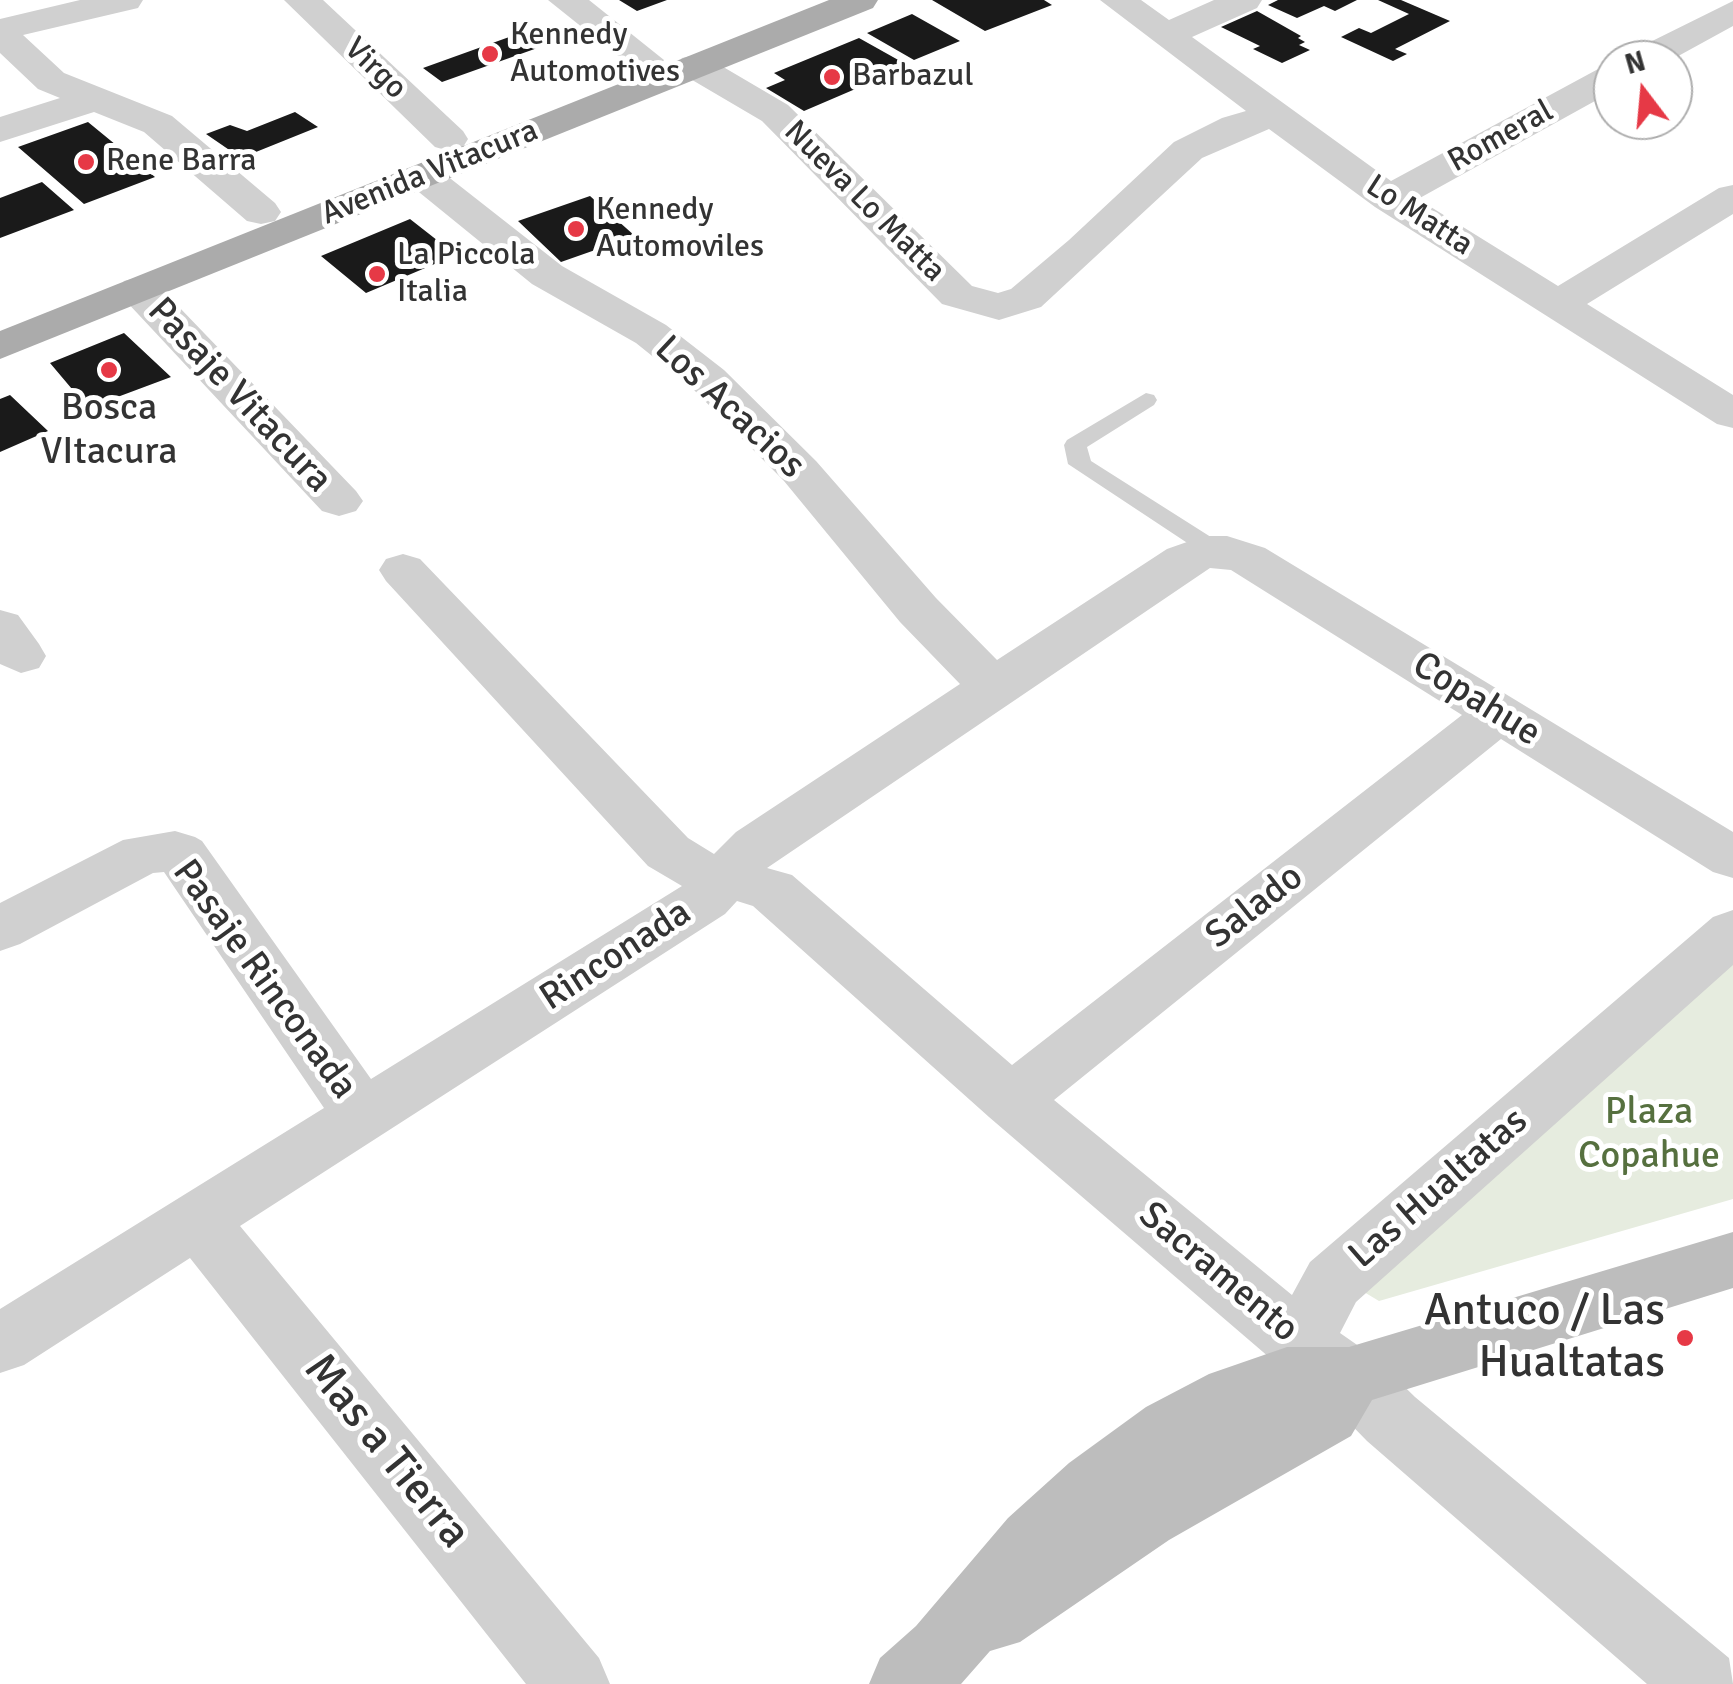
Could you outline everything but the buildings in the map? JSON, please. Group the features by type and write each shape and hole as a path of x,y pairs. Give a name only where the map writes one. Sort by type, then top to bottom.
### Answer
{"main road":[{"name":"Avenida Vitacura","path":"0,316 799,0"},
{"name":"Avenida Vitacura","path":"0,346 860,0"}],"street":[{"path":"0,32 126,0"},
{"name":"Virgo","path":"302,0 449,139"},
{"path":"566,0 646,60"},
{"name":"Lo Matta","path":"1118,0 1388,198 1733,414"},
{"path":"1166,35 1244,0"},
{"path":"1684,4 1726,15"},
{"path":"1679,40 1726,15"},
{"path":"0,32 51,80 158,124 261,212"},
{"name":"Nueva Lo Matta","path":"695,66 775,113 956,295 999,307 1026,298 1188,150 1236,126 1276,115"},
{"name":"Romeral","path":"1388,198 1593,87"},
{"path":"0,130 96,99"},
{"name":"Los Acacios","path":"423,176 547,275 650,334 708,380 800,471 918,610 994,688"},
{"path":"1557,304 1733,197"},
{"name":"Pasaje Vitacura","path":"139,290 339,501"},
{"name":"Rinconada","path":"0,1344 705,899 755,846 1184,560 1216,551"},
{"name":"Copahue","path":"1216,551 1248,559 1733,858"},
{"path":"404,570 668,852 698,870 726,878"},
{"name":"Salado","path":"1011,1100 1498,714"},
{"name":"Pasaje Rinconada","path":"0,929 143,854 175,851 182,855 364,1117"},
{"name":"Sacramento","path":"726,878 772,890 1011,1100 1325,1360 1703,1684"},
{"name":"Las Hualtatas","path":"940,1673 1144,1516 1328,1414 1325,1360 1332,1282 1733,932"},
{"name":"Mas a Tierra","path":"198,1221 574,1684"},
{"path":"1325,1360 1733,1260"}],"lane":[{"path":"1146,400 1075,445 1080,464 1216,551"}],"green space":[{"name":"Plaza Copahue","path":"1733,948 1733,1199 1379,1301 1354,1286"}],"place":[{"name":"Kennedy Automotives","path":"490,54"},
{"name":"Barbazul","path":"832,77"},
{"name":"Rene Barra","path":"86,162"},
{"name":"Kennedy Automoviles","path":"576,229"},
{"name":"La Piccola Italia","path":"377,274"},
{"name":"Bosca VItacura","path":"109,370"},
{"name":"Antuco / Las Hualtatas","path":"1685,1338"}]}
